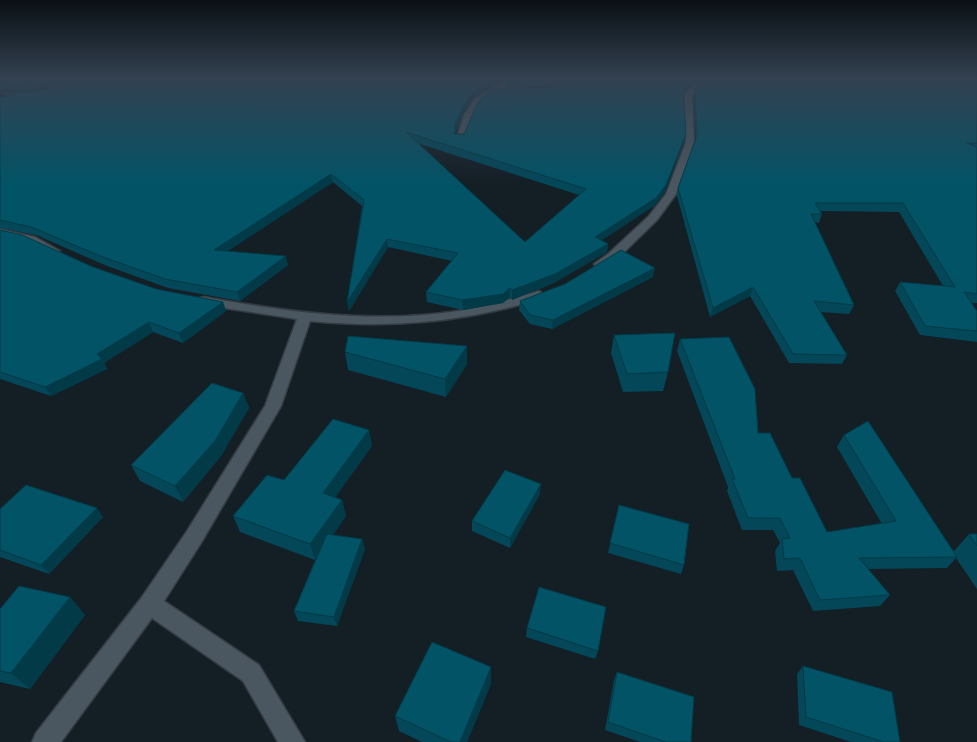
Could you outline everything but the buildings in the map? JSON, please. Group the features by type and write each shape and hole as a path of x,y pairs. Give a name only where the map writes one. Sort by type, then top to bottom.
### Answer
{"street":[{"path":"459,138 468,114"},
{"path":"589,270 612,257 653,218 671,194 690,142 689,114"},
{"path":"0,232 31,239 62,254"},
{"path":"191,298 304,315 367,320 447,318 506,308 550,291"},
{"path":"45,742 150,604 194,537 273,406 304,315"},
{"path":"150,604 251,673 292,742"}]}
